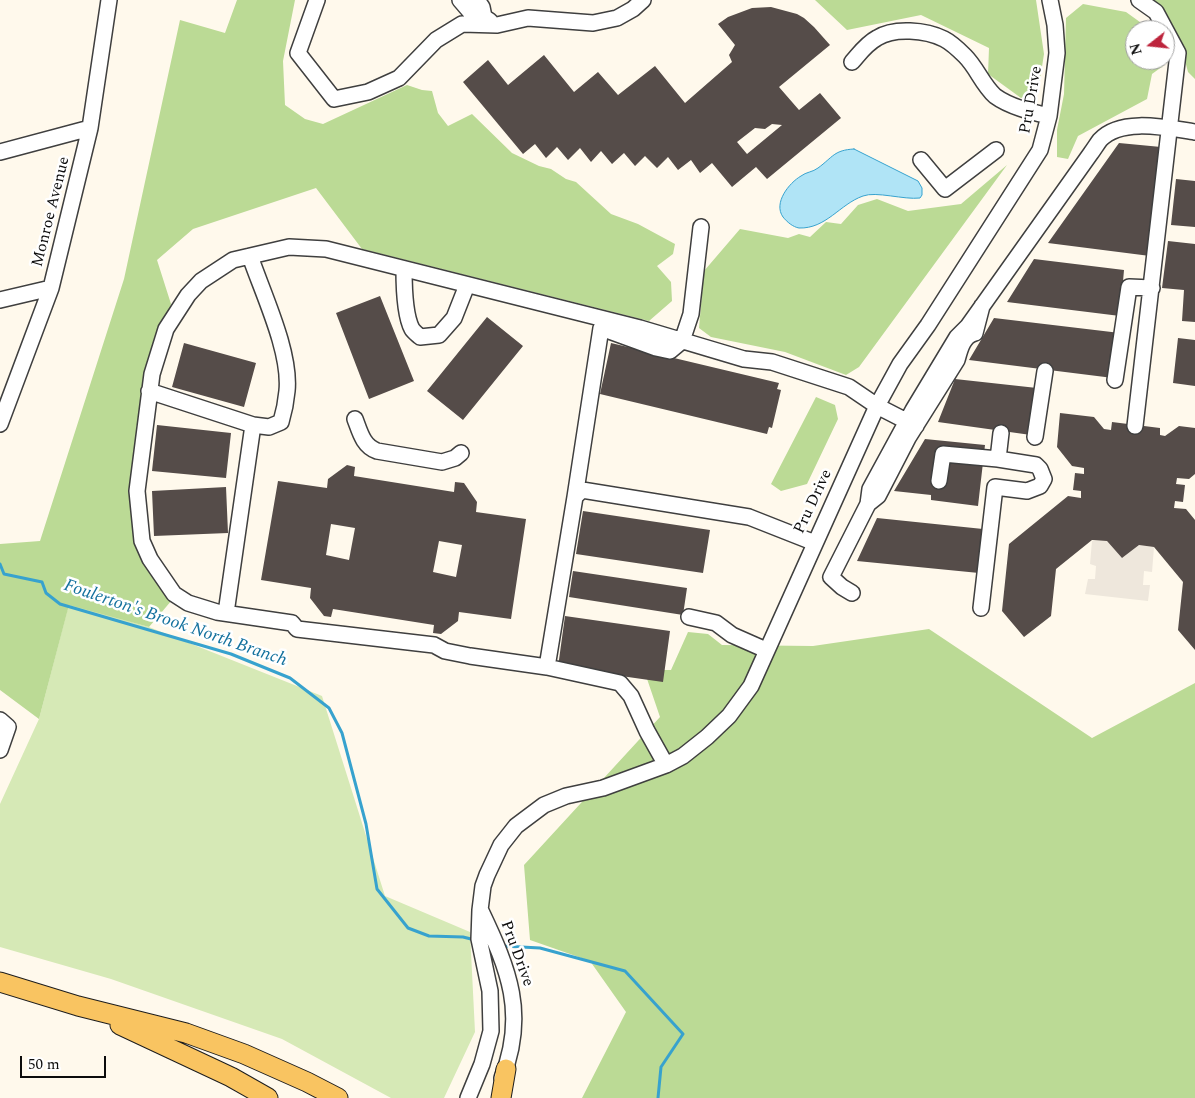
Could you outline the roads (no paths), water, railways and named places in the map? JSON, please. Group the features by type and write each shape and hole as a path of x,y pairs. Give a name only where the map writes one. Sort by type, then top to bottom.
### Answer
{"main road":[{"path":"0,982 78,1006 186,1033 244,1054 338,1098"},
{"path":"78,1006 232,1077 268,1098"},
{"path":"501,1098 506,1069"}],"street":[{"name":"Monroe Avenue","path":"0,424 51,288 90,128 109,0"},
{"path":"317,0 298,53 334,99 368,92 400,78 436,40 462,24 528,18 593,23 616,18 633,9 644,0"},
{"path":"460,0 472,14 491,21"},
{"path":"476,0 491,21"},
{"name":"Pru Drive","path":"495,1098 506,1069 514,1039 515,1009 511,988 490,952 480,910 483,886 496,855 508,835 525,818 544,805 555,800 603,788 666,765 683,756 729,716 751,686 877,406 900,364 928,325 1040,150 1049,116 1057,53 1055,25 1050,0"},
{"path":"1135,426 1178,54 1156,12 1140,0"},
{"path":"852,62 865,46 878,36 896,32 933,34 945,40 967,57 986,87 997,97 1029,111 1049,116"},
{"path":"852,593 831,577 868,504 870,489 911,424 956,337 968,326 1101,139 1116,129 1127,126 1195,132"},
{"path":"0,152 90,128"},
{"path":"921,160 945,189 996,150"},
{"path":"547,667 601,328 656,348 670,351 682,340 691,314 700,227"},
{"path":"666,765 647,731 631,696 620,683 547,667 445,651 434,645 297,629 292,623 226,613 188,603 174,594 150,559 142,541 137,491 152,374 166,329 188,296 201,281 233,260 289,247 326,249 640,328 744,359 772,362 849,387 877,406 911,424"},
{"path":"149,391 253,425 269,428 281,422 287,390 286,363 250,256"},
{"path":"404,269 407,309 412,329 420,337 439,334 454,318 467,286"},
{"path":"1115,380 1129,287 1152,288"},
{"path":"0,300 51,288"},
{"path":"1035,437 1045,371"},
{"path":"355,419 365,443 371,449 377,451 442,462 455,458 461,453"},
{"path":"226,613 253,425"},
{"path":"998,459 1001,433"},
{"path":"939,481 943,454 1036,465 1044,479 1040,486 1027,490 994,486 981,608"},
{"path":"575,497 582,490 749,518 815,543"},
{"path":"689,617 716,623 732,635 766,650"},
{"path":"0,720 8,727 0,750"},
{"name":"Pru Drive","path":"468,1098 482,1064 491,1031 490,952"}],"water":[{"path":"854,149 918,181 922,188 920,198 883,195 863,196 817,225 799,228 786,221 780,212 780,206 787,188 796,179 816,169 834,155 842,151"}],"waterway":[{"name":"Foulerton's Brook North Branch","path":"0,564 4,574 42,582 46,593 60,604 231,654 290,678 329,708 342,733 366,824 377,889 408,928 429,936 463,937 475,940"},
{"name":"Foulerton's Brook North Branch","path":"503,946 540,948 625,971 683,1034 661,1067 658,1098"}]}
